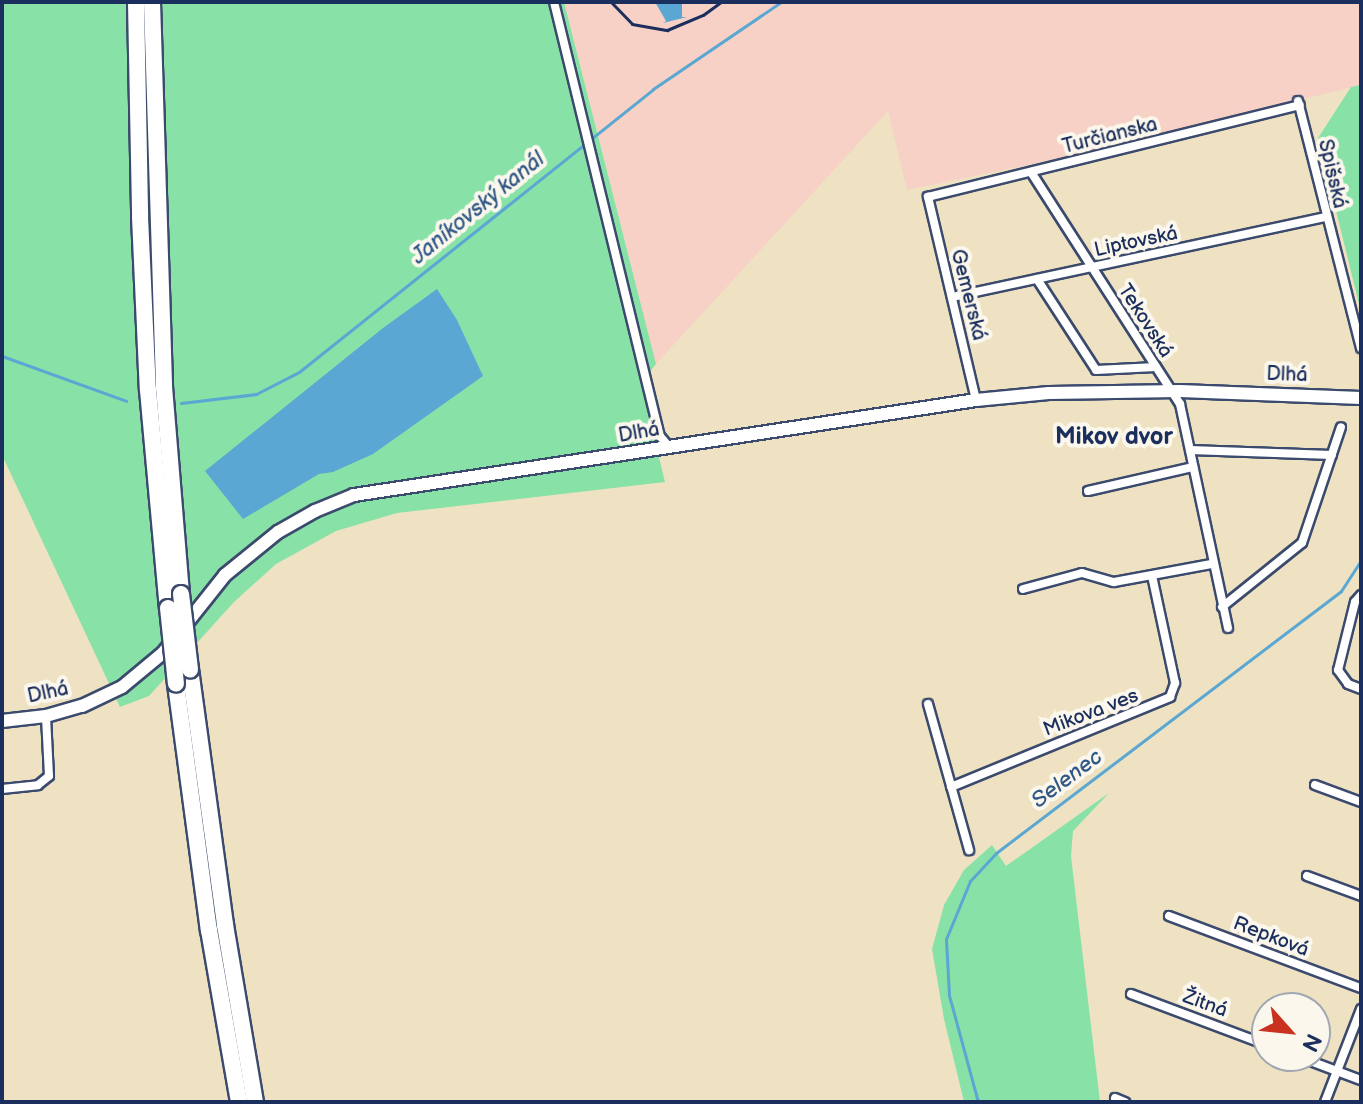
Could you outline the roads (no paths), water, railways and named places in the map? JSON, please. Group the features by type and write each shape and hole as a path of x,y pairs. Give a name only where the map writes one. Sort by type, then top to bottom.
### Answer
{"highway":[{"path":"136,2 140,217 148,390 168,608 209,930 239,1102"},
{"path":"152,2 164,387 181,594 223,911 255,1102"}],"street":[{"path":"554,2 660,436 670,448"},
{"name":"Turčianska","path":"928,197 1299,102"},
{"name":"Spišská","path":"1299,102 1361,348"},
{"name":"Tekovská","path":"1031,172 1180,404 1211,564 1228,628"},
{"name":"Gemerská","path":"928,197 976,400"},
{"name":"Liptovská","path":"952,297 1326,217"},
{"path":"1037,279 1096,370 1156,367"},
{"name":"Dlhá","path":"2,721 46,716 82,706 122,687 163,653 225,575 278,532 315,511 354,495 976,400 1049,393 1171,391 1361,398"},
{"path":"1222,607 1302,543 1341,427"},
{"path":"1190,450 1332,455"},
{"path":"1088,491 1193,467"},
{"path":"1023,589 1082,573 1114,582 1211,564"},
{"name":"Mikova ves","path":"951,787 1170,697 1175,683 1152,576"},
{"path":"1361,595 1355,602 1338,670 1348,684 1361,689"},
{"path":"928,704 969,850"},
{"path":"2,789 38,785 49,776 46,716"},
{"path":"1315,785 1361,802"},
{"path":"1307,876 1361,896"},
{"name":"Repková","path":"1169,916 1361,988"},
{"name":"Žitná","path":"1131,994 1251,1039"},
{"path":"1325,1102 1361,1009"},
{"path":"1331,1069 1361,1080"},
{"path":"1115,1098 1125,1102"}],"water":[{"path":"655,2 682,2 682,17 687,17 663,23 666,21"},
{"path":"437,289 457,320 483,376 373,454 333,472 319,474 243,519 205,471 383,328"}],"waterway":[{"name":"Janíkovský kanál","path":"181,403 256,394 299,372 653,89 781,2"},
{"name":"Janíkovský kanál","path":"2,356 126,401"},
{"name":"Selenec","path":"978,1102 949,995 946,939 970,881 996,853 1341,591 1361,560"}],"railway":[{"path":"611,2 632,24 667,30 703,15 721,2"}],"district":[{"name":"Mikov dvor","path":"1114,437"}]}
